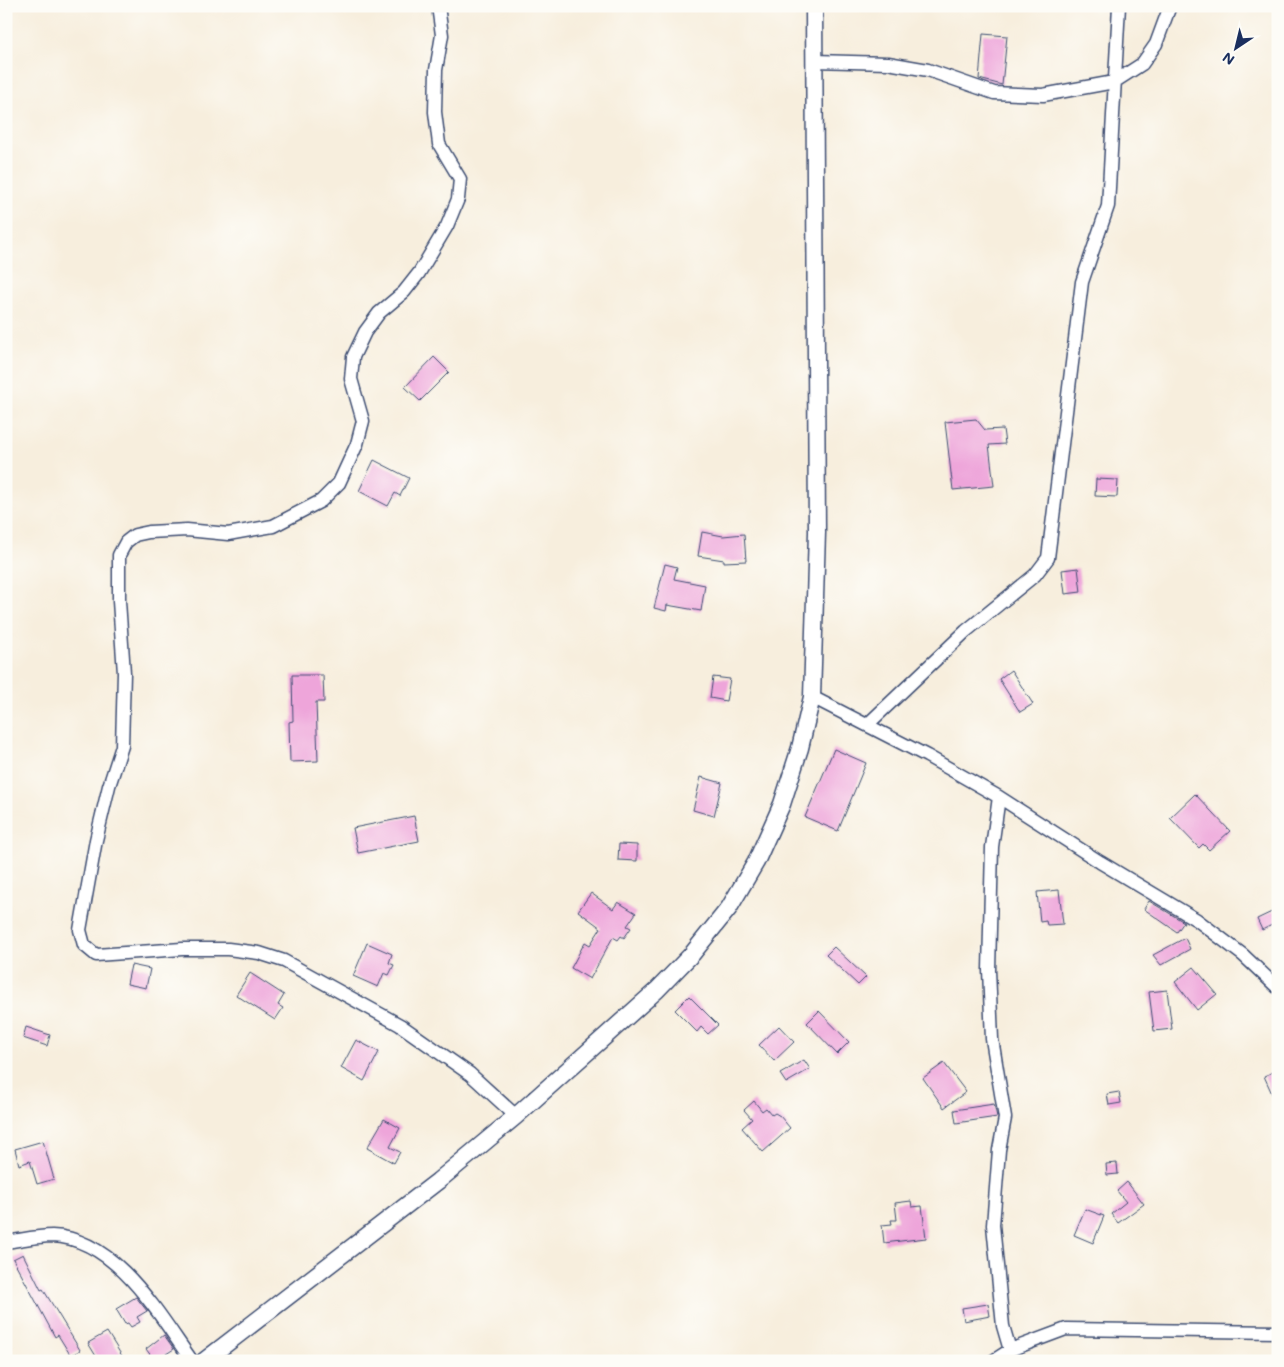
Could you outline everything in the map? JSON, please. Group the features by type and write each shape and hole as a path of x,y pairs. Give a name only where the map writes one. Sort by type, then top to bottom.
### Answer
{"street":[{"path":"438,6 441,10 442,36 436,70 435,112 440,144 460,179 458,199 447,226 419,273 404,292 379,313 365,332 353,357 350,379 362,421 357,444 339,483 321,501 273,526 228,534 187,530 149,532 135,535 126,542 119,556 119,601 124,673 122,746 109,786 96,840 80,930 84,945 96,955 182,949 228,949 259,953 284,960 400,1025 470,1074 516,1116"},
{"path":"204,1361 438,1181 516,1116 657,990 692,954 729,908 756,862 782,804 800,748 812,697 817,532 814,6"},
{"path":"867,725 966,632 1035,575 1048,558 1082,282 1108,206 1119,6"},
{"path":"814,61 888,63 928,70 994,93 1043,95 1114,82 1142,64 1156,44 1170,6"},
{"path":"812,697 927,756 999,797 1100,862 1196,920 1243,955 1278,988"},
{"path":"999,797 992,847 989,970 992,1039 1005,1118 998,1150 993,1225 1003,1326 1010,1350"},
{"path":"6,1242 52,1236 90,1246 134,1281 192,1361"},
{"path":"993,1361 1010,1350 1066,1329 1278,1332"}],"building":[{"path":"983,34 1007,36 1002,85 979,79"},
{"path":"434,357 449,372 420,401 405,387"},
{"path":"976,419 985,430 1003,429 1005,444 989,445 994,486 953,490 945,422"},
{"path":"374,460 409,478 400,496 395,493 388,506 359,491"},
{"path":"1096,479 1118,480 1117,497 1095,496"},
{"path":"702,532 723,536 744,534 746,561 724,562 724,560 698,556"},
{"path":"665,564 677,567 674,579 705,585 701,611 667,605 666,611 654,608"},
{"path":"1078,568 1081,592 1065,594 1062,570"},
{"path":"1011,670 1033,704 1020,712 999,679"},
{"path":"292,675 323,675 324,702 316,702 318,761 290,762 289,722 293,721"},
{"path":"713,677 730,679 726,701 710,698"},
{"path":"834,749 866,763 838,831 805,817"},
{"path":"701,777 722,783 714,816 693,810"},
{"path":"1195,794 1230,831 1209,850 1203,844 1199,848 1170,818"},
{"path":"414,816 419,841 358,853 353,828"},
{"path":"619,844 637,845 637,861 618,860"},
{"path":"1059,890 1063,924 1047,925 1046,921 1040,922 1037,892"},
{"path":"591,893 613,909 618,902 636,913 627,926 631,928 624,938 621,936 618,940 613,937 590,979 571,968 585,942 590,945 601,928 578,911"},
{"path":"1149,901 1184,922 1177,932 1144,909"},
{"path":"1278,909 1278,922 1262,930 1257,919"},
{"path":"1185,938 1190,949 1161,965 1153,955"},
{"path":"367,943 392,954 389,963 394,965 389,975 384,973 378,987 353,976"},
{"path":"834,947 866,977 858,985 826,955"},
{"path":"131,965 150,969 146,988 127,984"},
{"path":"1194,967 1217,994 1197,1010 1175,982"},
{"path":"250,973 284,995 278,1005 283,1008 275,1020 236,995"},
{"path":"1167,990 1172,1029 1154,1031 1149,992"},
{"path":"689,996 718,1025 708,1034 701,1027 697,1032 675,1010"},
{"path":"819,1011 849,1042 837,1054 807,1023"},
{"path":"779,1026 794,1042 774,1061 759,1045"},
{"path":"26,1027 50,1035 47,1046 23,1038"},
{"path":"356,1040 379,1052 364,1081 341,1068"},
{"path":"804,1060 810,1069 786,1083 780,1074"},
{"path":"944,1063 966,1092 944,1108 923,1078"},
{"path":"1278,1070 1278,1107 1264,1076"},
{"path":"1119,1092 1121,1103 1109,1105 1107,1094"},
{"path":"754,1101 762,1111 766,1108 772,1115 775,1113 780,1116 790,1128 763,1152 742,1128 752,1119 744,1110"},
{"path":"994,1104 997,1117 956,1123 954,1110"},
{"path":"384,1119 400,1128 390,1147 400,1152 394,1163 367,1148"},
{"path":"43,1141 54,1179 37,1184 30,1161 19,1165 15,1149"},
{"path":"1117,1163 1118,1174 1107,1175 1106,1164"},
{"path":"1127,1182 1144,1204 1118,1223 1111,1214 1126,1202 1117,1191"},
{"path":"911,1201 912,1207 922,1206 926,1238 884,1243 882,1225 892,1224 891,1220 897,1220 895,1203"},
{"path":"1085,1209 1104,1216 1093,1243 1074,1235"},
{"path":"23,1254 41,1290 43,1289 80,1350 71,1356 58,1335 55,1337 13,1259"},
{"path":"136,1297 147,1311 137,1317 140,1322 131,1327 128,1323 125,1324 116,1309"},
{"path":"988,1304 990,1316 964,1321 962,1308"},
{"path":"107,1332 122,1356 114,1361 99,1361 88,1343"},
{"path":"164,1335 174,1349 155,1361 146,1349"}]}
